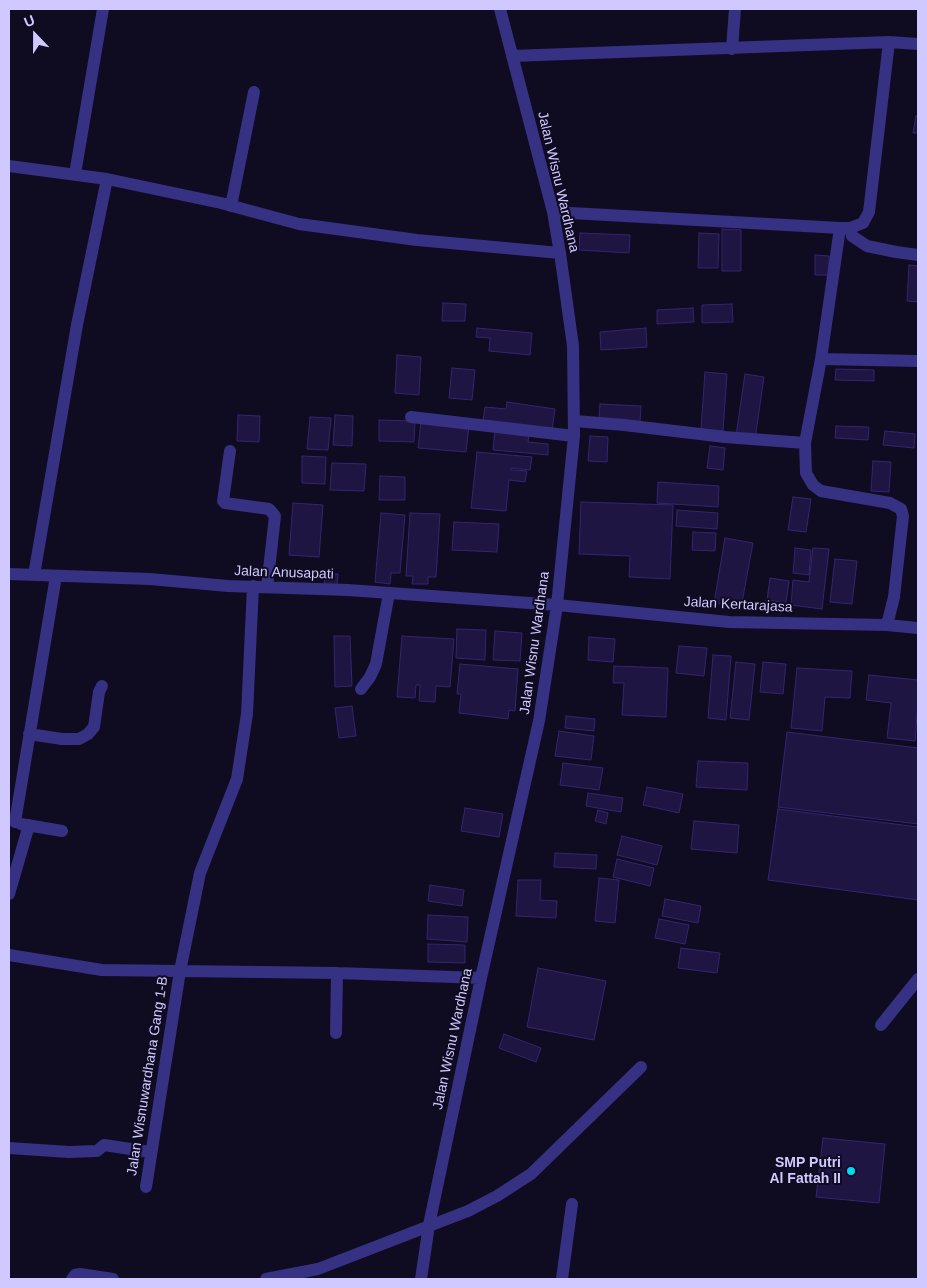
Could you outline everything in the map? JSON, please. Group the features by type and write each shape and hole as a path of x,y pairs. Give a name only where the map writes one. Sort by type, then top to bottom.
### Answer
{"street":[{"path":"75,174 104,9"},
{"name":"Jalan Wisnu Wardhana","path":"421,1279 429,1225 481,978 539,721 557,605 575,421 573,346 553,212 500,9"},
{"path":"732,49 735,9"},
{"path":"512,56 889,42 918,44"},
{"path":"553,212 845,228 863,223 869,212 889,42"},
{"path":"231,206 254,92"},
{"path":"9,166 107,179 231,206 299,224 416,240 560,253"},
{"path":"34,575 77,325 107,179"},
{"path":"845,228 852,236 867,246 918,255"},
{"path":"845,228 805,443 806,473 813,485 821,491 890,503 901,509 903,516 894,597 887,625"},
{"path":"821,359 918,361"},
{"path":"411,417 574,436"},
{"path":"575,421 724,437 805,443"},
{"path":"230,451 223,501 225,503 269,509 275,516 267,587"},
{"name":"Jalan Anusapati","path":"9,574 150,579 228,586 389,593 557,605"},
{"path":"56,576 12,822 62,831"},
{"name":"Jalan Wisnuwardhana Gang 1-B","path":"146,1187 180,971 200,873 237,779 247,714 254,586"},
{"path":"361,688 376,664 389,593"},
{"name":"Jalan Kertarajasa","path":"557,605 729,622 887,625 918,628"},
{"path":"29,734 62,739 79,739 88,734 94,727 99,692 102,686"},
{"path":"9,894 29,825"},
{"path":"9,955 102,970 337,973 481,978"},
{"path":"336,1033 337,973"},
{"path":"881,1025 918,979"},
{"path":"266,1279 318,1269 468,1211 497,1196 531,1174 641,1066"},
{"path":"9,1148 70,1152 97,1151 104,1145 150,1152"},
{"path":"562,1279 572,1204"},
{"path":"72,1279 80,1274 113,1279"}],"building":[{"path":"916,116 918,116 918,133 913,133"},
{"path":"722,229 741,230 741,271 722,271"},
{"path":"580,233 630,235 629,253 579,250"},
{"path":"699,233 719,234 718,268 698,268"},
{"path":"815,255 829,256 829,275 815,275"},
{"path":"909,265 918,266 918,302 907,301"},
{"path":"443,303 466,304 465,321 442,321"},
{"path":"732,304 733,322 702,323 702,305"},
{"path":"693,308 694,322 657,324 657,310"},
{"path":"477,328 532,333 530,355 489,351 490,338 476,337"},
{"path":"646,328 647,347 601,350 600,332"},
{"path":"397,355 421,357 419,395 395,393"},
{"path":"452,368 475,370 472,400 449,398"},
{"path":"836,369 874,370 874,381 835,380"},
{"path":"705,372 727,374 723,431 701,429"},
{"path":"745,374 764,377 755,439 736,436"},
{"path":"507,402 555,409 552,430 483,420 485,407 506,409"},
{"path":"600,404 641,406 640,422 599,419"},
{"path":"238,415 260,416 259,442 237,441"},
{"path":"335,415 353,416 352,446 333,445"},
{"path":"310,417 331,418 328,450 307,449"},
{"path":"379,420 415,421 414,442 379,441"},
{"path":"421,422 469,426 466,452 418,448"},
{"path":"836,426 869,427 868,440 835,438"},
{"path":"495,429 529,433 528,442 548,444 548,455 493,450"},
{"path":"885,431 915,434 914,448 883,445"},
{"path":"590,436 608,437 607,462 588,461"},
{"path":"710,446 725,448 723,470 707,468"},
{"path":"477,452 532,457 530,470 511,468 511,470 527,471 525,482 509,480 506,511 471,508"},
{"path":"302,456 326,457 325,484 302,483"},
{"path":"873,461 891,462 889,492 871,491"},
{"path":"332,463 366,464 364,491 330,490"},
{"path":"380,476 405,477 405,500 379,500"},
{"path":"658,482 719,486 718,507 657,503"},
{"path":"793,497 811,499 806,532 788,530"},
{"path":"581,502 673,505 670,579 629,577 630,556 579,554"},
{"path":"293,503 323,505 319,557 289,555"},
{"path":"677,510 718,513 717,529 676,526"},
{"path":"381,513 405,515 400,573 391,573 390,584 375,582"},
{"path":"410,513 440,514 436,577 428,577 428,584 412,584 413,576 406,576"},
{"path":"454,522 499,524 497,552 452,550"},
{"path":"693,532 716,533 715,551 692,550"},
{"path":"725,538 753,543 741,608 714,603"},
{"path":"795,548 811,550 809,575 793,573"},
{"path":"813,548 829,549 822,609 791,605 793,580 809,582"},
{"path":"835,559 857,561 852,604 830,602"},
{"path":"325,573 338,574 337,587 324,586"},
{"path":"770,578 789,581 786,603 767,600"},
{"path":"457,629 486,630 485,660 456,658"},
{"path":"495,631 522,633 520,661 493,660"},
{"path":"334,636 350,636 352,686 335,687"},
{"path":"402,636 454,639 450,687 436,686 435,702 419,701 420,685 416,685 415,698 397,697"},
{"path":"589,637 615,639 613,662 588,660"},
{"path":"679,646 707,648 704,676 676,673"},
{"path":"713,655 731,656 726,720 708,718"},
{"path":"736,662 755,664 749,720 730,718"},
{"path":"763,662 786,664 783,694 760,692"},
{"path":"460,664 518,669 515,711 509,710 508,719 459,713 461,694 457,694"},
{"path":"614,666 668,668 666,717 622,715 624,683 613,683"},
{"path":"797,668 852,671 850,698 825,697 822,731 791,728"},
{"path":"869,675 918,680 915,741 887,738 891,703 866,700"},
{"path":"352,706 356,736 339,738 335,708"},
{"path":"566,716 595,719 594,731 565,728"},
{"path":"559,731 594,736 591,760 555,756"},
{"path":"787,732 918,748 918,824 778,807"},
{"path":"698,761 748,763 747,790 696,787"},
{"path":"563,763 603,768 599,790 560,785"},
{"path":"647,787 683,794 679,813 643,805"},
{"path":"588,793 623,798 621,812 586,806"},
{"path":"465,808 503,814 499,837 461,831"},
{"path":"778,809 918,827 918,900 768,880"},
{"path":"598,810 608,813 606,824 595,821"},
{"path":"694,821 739,825 737,853 691,849"},
{"path":"622,836 662,846 657,865 617,855"},
{"path":"555,853 597,855 596,869 554,867"},
{"path":"617,859 654,868 650,886 613,877"},
{"path":"599,878 619,880 615,923 595,921"},
{"path":"518,880 541,880 540,900 557,901 556,918 516,916"},
{"path":"430,885 464,890 462,906 428,901"},
{"path":"665,899 701,906 698,923 662,916"},
{"path":"428,915 468,917 467,942 427,939"},
{"path":"659,919 689,925 685,944 655,938"},
{"path":"428,944 465,945 465,963 428,962"},
{"path":"681,948 720,953 717,973 678,968"},
{"path":"538,968 606,981 594,1040 527,1027"},
{"path":"504,1034 541,1048 536,1062 499,1048"},
{"name":"SMP Putri Al Fattah II","path":"823,1138 885,1144 879,1203 816,1197"}],"place":[{"name":"SMP Putri Al Fattah II","path":"851,1171"}]}
